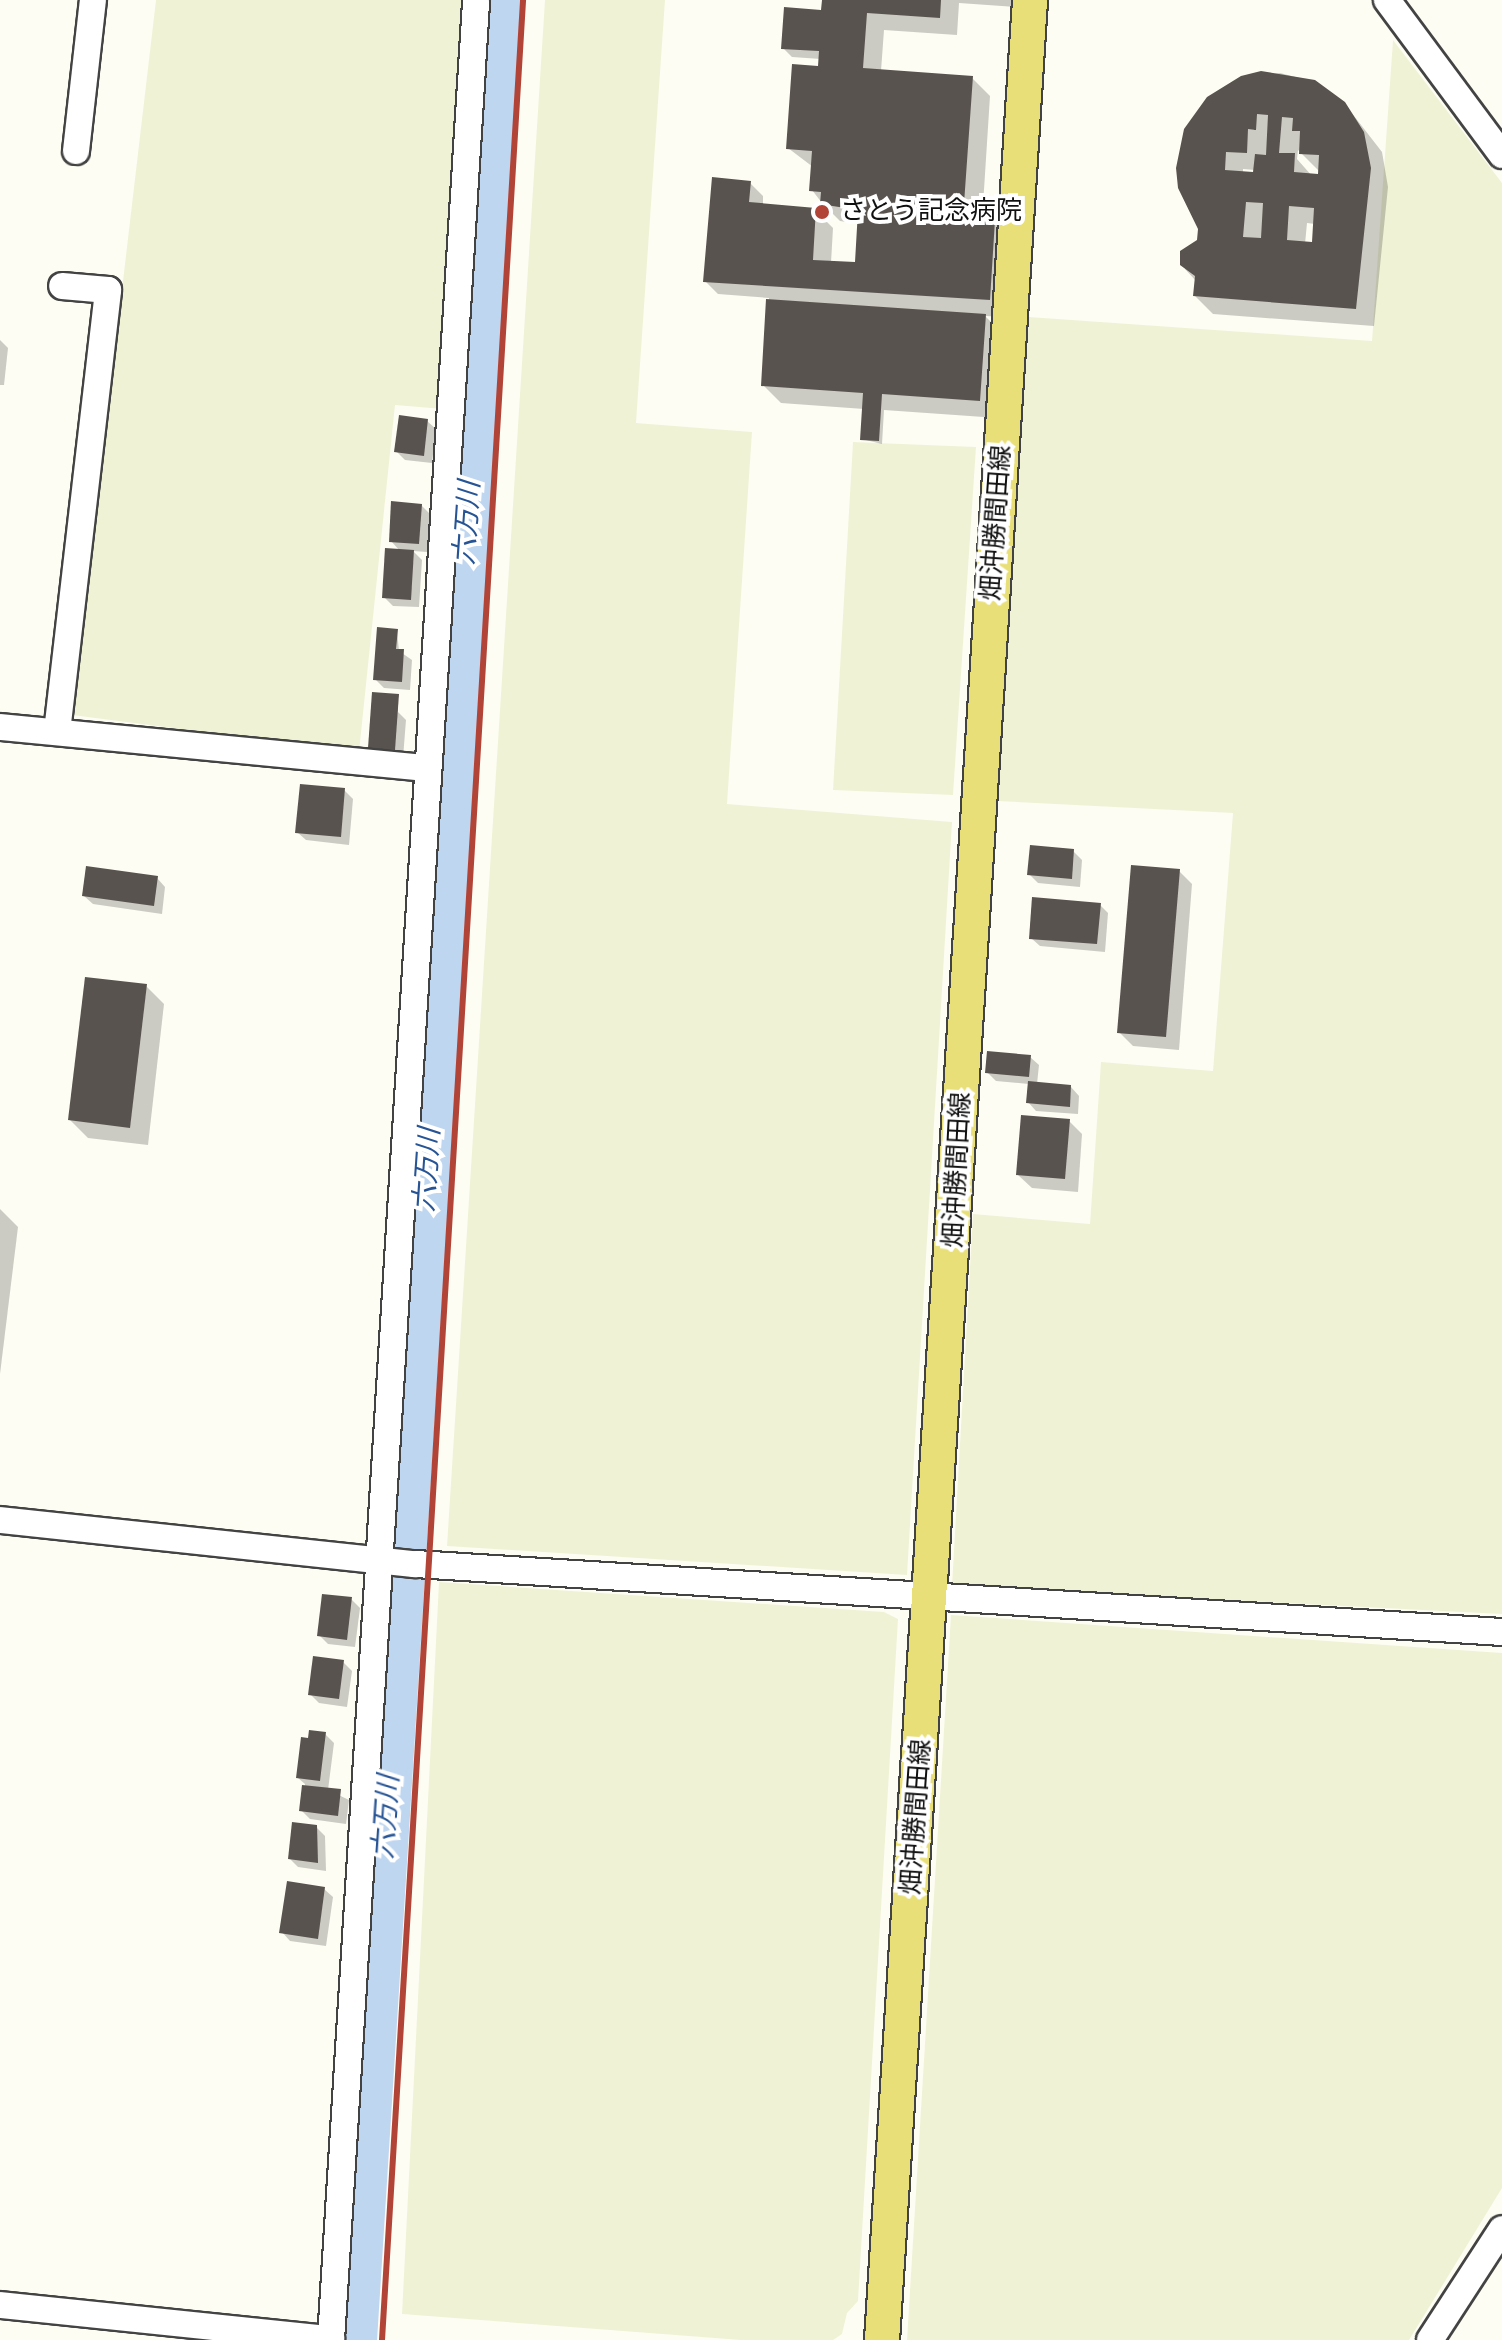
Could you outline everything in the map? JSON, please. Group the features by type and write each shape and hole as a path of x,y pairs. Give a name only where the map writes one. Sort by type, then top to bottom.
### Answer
{"main road":[{"name":"畑沖勝間田線","path":"882,2340 932,1596 1030,0"}],"street":[{"path":"76,151 93,0"},
{"path":"0,2305 331,2339 380,1560 424,768 476,0"},
{"path":"1387,0 1502,155"},
{"path":"57,732 108,290 62,286"},
{"path":"0,727 424,768"},
{"path":"0,1520 415,1564 1502,1632"},
{"path":"1430,2340 1502,2229"}],"green space":[{"path":"156,0 462,0 443,409 395,405 359,752 72,715"},
{"path":"545,0 665,0 636,423 752,432 727,804 952,822 907,1575 447,1546"},
{"path":"1393,40 1502,183 1502,1614 952,1586 973,1214 1090,1224 1101,1062 1213,1071 1233,813 998,801 1029,317 1372,341"},
{"path":"853,442 976,447 953,795 833,790"},
{"path":"439,1582 884,1612 898,1619 858,2301 847,2313 842,2334 833,2340 741,2340 402,2314"},
{"path":"951,1615 1502,1653 1502,2188 1409,2340 907,2340"}],"building":[{"path":"822,0 941,0 940,18 867,13 863,68 973,76 963,218 995,220 990,300 703,282 712,177 751,181 749,202 816,208 813,260 855,262 858,210 820,204 821,192 809,191 812,151 786,149 792,64 818,66 819,51 781,49 784,7 821,10"},
{"path":"1261,71 1315,80 1345,102 1364,132 1371,168 1356,309 1193,296 1195,276 1180,265 1180,251 1197,240 1198,229 1178,188 1176,168 1184,129 1207,97 1241,76","holes":["1257,114 1268,115 1266,155 1255,154 1253,172 1225,170 1226,152 1247,153 1248,129 1256,130","1282,117 1293,118 1292,131 1300,131 1299,154 1319,155 1318,174 1294,172 1295,153 1279,153","1246,202 1263,203 1261,238 1243,237","1289,206 1314,208 1312,242 1287,240"]},
{"path":"766,299 986,314 980,401 882,394 879,441 860,440 863,393 761,386"},
{"path":"399,415 428,419 424,456 394,452"},
{"path":"391,501 422,504 419,544 389,542"},
{"path":"385,548 414,550 411,600 382,598"},
{"path":"377,627 398,629 396,649 404,649 402,682 373,680"},
{"path":"372,692 399,694 395,750 368,748"},
{"path":"300,784 345,788 341,837 295,833"},
{"path":"1030,845 1074,849 1072,879 1027,875"},
{"path":"1131,865 1180,869 1166,1037 1117,1033"},
{"path":"86,866 158,876 154,906 82,896"},
{"path":"1032,897 1101,903 1097,944 1029,939"},
{"path":"85,977 147,984 130,1128 68,1120"},
{"path":"987,1051 1031,1055 1029,1077 985,1073"},
{"path":"1028,1081 1071,1085 1070,1107 1026,1103"},
{"path":"1021,1115 1070,1119 1065,1179 1016,1175"},
{"path":"322,1594 352,1597 347,1640 317,1636"},
{"path":"313,1656 344,1660 339,1699 308,1695"},
{"path":"309,1730 326,1732 320,1781 296,1778 301,1737 308,1738"},
{"path":"302,1785 341,1789 338,1816 299,1811"},
{"path":"292,1822 317,1825 318,1863 288,1859"},
{"path":"287,1881 325,1887 318,1939 279,1933"}],"waterway":[{"name":"六万川","path":"354,2340 501,0"}],"railway":[{"path":"382,2340 523,0"}],"place":[{"name":"さとう記念病院","path":"822,212"}]}
